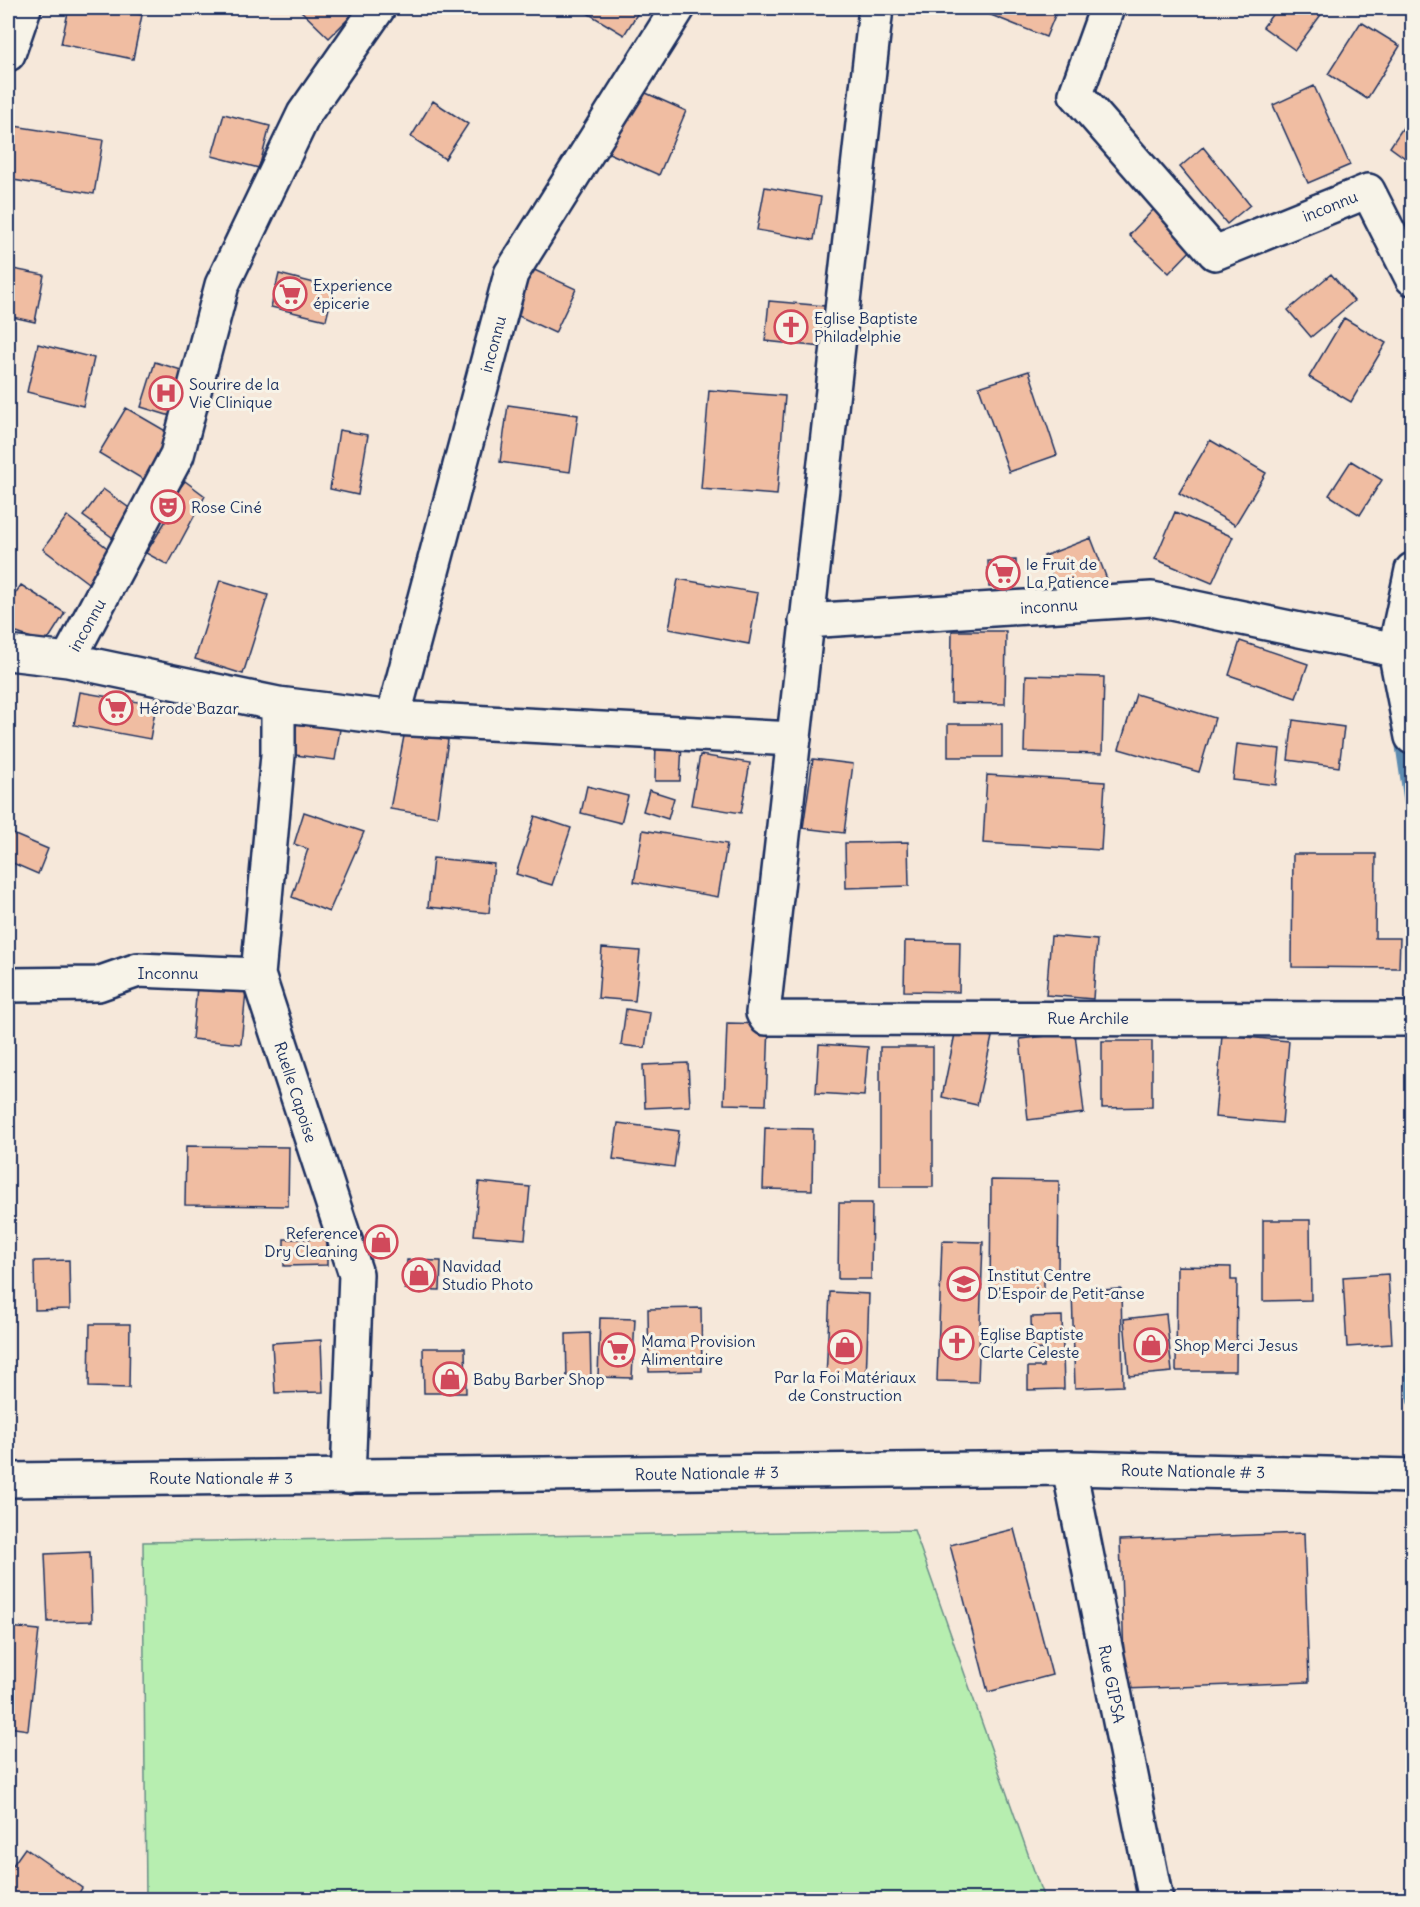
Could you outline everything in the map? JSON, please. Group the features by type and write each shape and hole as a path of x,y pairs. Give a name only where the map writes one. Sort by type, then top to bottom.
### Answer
{"street":[{"path":"8,54 24,8"},
{"name":"inconnu","path":"68,660 177,455 222,285 304,114 378,8"},
{"name":"inconnu","path":"393,718 511,274 678,8"},
{"path":"794,739 876,8"},
{"name":"inconnu","path":"1107,8 1076,94 1215,253 1368,191 1413,278"},
{"path":"1413,570 1395,650 1413,737"},
{"name":"inconnu","path":"806,621 1152,599 1395,650"},
{"name":"inconnu","path":"8,653 68,660 278,704 393,718 794,739"},
{"name":"Ruelle Capoise","path":"278,704 278,755 258,975 356,1274 348,1477"},
{"name":"Rue Archile","path":"794,739 763,1013 766,1018 1413,1019"},
{"name":"Inconnu","path":"8,985 98,984 138,970 258,975"},
{"name":"Route Nationale # 3","path":"8,1480 1069,1468 1410,1476"},
{"name":"Rue GIPSA","path":"1069,1468 1156,1899"}],"green space":[{"path":"914,1530 1044,1899 146,1899 143,1542"}],"building":[{"path":"69,8 105,8 142,15 133,59 61,44"},
{"path":"298,8 354,8 357,10 329,38"},
{"path":"579,8 641,8 624,35"},
{"path":"988,8 1058,8 1046,37 986,13"},
{"path":"1277,8 1326,8 1295,50 1263,27"},
{"path":"1361,22 1400,46 1367,99 1328,74"},
{"path":"1314,86 1350,165 1308,183 1273,105"},
{"path":"637,89 686,111 659,175 609,153"},
{"path":"433,101 468,124 445,159 411,137"},
{"path":"224,114 270,126 259,168 212,156"},
{"path":"1412,114 1412,163 1390,147"},
{"path":"8,125 103,140 94,194 8,179"},
{"path":"1203,147 1250,205 1227,224 1180,167"},
{"path":"765,187 821,197 814,240 757,230"},
{"path":"1155,208 1195,246 1169,273 1129,235"},
{"path":"8,268 44,275 35,322 8,316"},
{"path":"530,268 576,289 555,333 510,312"},
{"path":"279,274 334,288 326,320 271,307"},
{"path":"1331,274 1354,301 1311,337 1288,310"},
{"path":"769,301 836,307 832,348 765,341"},
{"path":"1344,318 1386,343 1351,402 1309,377"},
{"path":"38,344 94,358 83,406 27,392"},
{"path":"155,362 191,373 177,418 141,407"},
{"path":"1029,371 1057,455 1009,472 979,387"},
{"path":"709,390 785,396 777,495 701,489"},
{"path":"508,405 578,415 570,472 500,462"},
{"path":"126,408 176,437 149,483 99,453"},
{"path":"339,430 368,435 358,495 330,489"},
{"path":"1210,440 1266,473 1235,525 1179,493"},
{"path":"1351,461 1382,480 1360,515 1329,495"},
{"path":"185,481 205,496 168,565 146,553 167,519 160,515"},
{"path":"103,489 136,513 116,540 83,516"},
{"path":"1175,512 1233,537 1212,583 1155,559"},
{"path":"67,516 111,551 88,583 43,549"},
{"path":"1091,538 1107,579 1060,597 1044,556"},
{"path":"1016,560 1016,586 989,587 988,561"},
{"path":"678,579 758,593 749,644 669,629"},
{"path":"220,580 268,595 243,674 195,659"},
{"path":"21,585 65,613 46,643 8,630 8,604"},
{"path":"952,631 1006,631 1005,704 951,703"},
{"path":"1240,641 1308,664 1296,698 1229,675"},
{"path":"1026,675 1104,677 1102,754 1024,752"},
{"path":"80,692 156,705 150,739 74,725"},
{"path":"1136,694 1215,718 1199,772 1119,749"},
{"path":"293,717 341,723 335,760 287,754"},
{"path":"1293,720 1344,727 1339,767 1288,760"},
{"path":"948,724 1002,724 1002,757 948,757"},
{"path":"405,731 448,740 437,817 390,809"},
{"path":"656,743 682,744 680,781 655,781"},
{"path":"1237,744 1280,749 1276,785 1233,780"},
{"path":"700,755 750,763 741,813 691,805"},
{"path":"813,759 853,764 844,833 803,828"},
{"path":"987,775 1105,782 1101,850 983,843"},
{"path":"587,786 628,796 621,823 581,813"},
{"path":"649,790 674,798 668,819 643,811"},
{"path":"304,812 364,832 329,912 292,897 308,849 294,844"},
{"path":"535,816 571,828 552,885 516,874"},
{"path":"643,830 727,844 718,897 634,882"},
{"path":"8,832 48,849 38,874 8,861"},
{"path":"908,842 909,886 846,888 845,843"},
{"path":"1293,854 1376,854 1375,938 1400,938 1399,968 1292,967"},
{"path":"433,858 494,864 489,913 428,907"},
{"path":"1051,936 1097,940 1093,999 1046,995"},
{"path":"905,941 960,942 959,992 904,991"},
{"path":"602,948 640,951 635,1001 598,998"},
{"path":"197,987 246,991 241,1044 192,1039"},
{"path":"626,1009 650,1013 645,1048 621,1045"},
{"path":"727,1023 769,1024 766,1105 724,1104"},
{"path":"956,1029 992,1037 977,1105 942,1097"},
{"path":"1075,1033 1084,1113 1028,1120 1020,1039"},
{"path":"1222,1035 1289,1041 1282,1123 1215,1117"},
{"path":"1102,1041 1152,1041 1152,1107 1102,1108"},
{"path":"819,1044 868,1047 864,1096 816,1093"},
{"path":"880,1047 933,1047 933,1187 880,1187"},
{"path":"688,1063 690,1106 645,1108 643,1065"},
{"path":"618,1123 679,1131 674,1167 613,1159"},
{"path":"765,1128 813,1129 812,1190 763,1189"},
{"path":"186,1146 289,1147 288,1206 185,1205"},
{"path":"991,1180 1059,1181 1058,1271 1044,1271 1044,1296 990,1296"},
{"path":"479,1182 530,1187 525,1239 474,1235"},
{"path":"839,1203 872,1203 871,1279 838,1279"},
{"path":"1263,1220 1310,1220 1311,1300 1263,1301"},
{"path":"372,1231 391,1232 390,1253 371,1252"},
{"path":"284,1239 327,1239 327,1265 284,1266"},
{"path":"942,1241 983,1242 978,1382 937,1381"},
{"path":"69,1260 70,1309 35,1310 34,1261"},
{"path":"407,1260 441,1261 440,1290 405,1289"},
{"path":"1177,1266 1231,1267 1231,1280 1237,1280 1236,1371 1176,1371"},
{"path":"1388,1274 1392,1344 1347,1347 1343,1277"},
{"path":"1121,1289 1123,1386 1075,1388 1072,1291"},
{"path":"830,1292 869,1294 866,1381 826,1379"},
{"path":"701,1308 702,1371 649,1372 648,1309"},
{"path":"1166,1314 1172,1372 1129,1376 1124,1319"},
{"path":"1062,1316 1064,1389 1028,1390 1028,1367 1043,1367 1043,1349 1032,1350 1031,1317"},
{"path":"600,1318 635,1319 632,1378 598,1377"},
{"path":"90,1324 130,1324 129,1388 89,1387"},
{"path":"590,1333 591,1379 567,1380 566,1334"},
{"path":"321,1340 323,1392 275,1393 272,1343"},
{"path":"423,1348 465,1348 466,1393 424,1393"},
{"path":"1014,1529 1052,1675 988,1692 950,1545"},
{"path":"1304,1533 1309,1682 1125,1689 1120,1540"},
{"path":"90,1552 92,1621 48,1622 45,1554"},
{"path":"8,1627 39,1630 28,1730 8,1727"},
{"path":"25,1848 82,1888 75,1900 8,1900 8,1872"}],"waterway":[{"path":"1399,736 1412,824"},
{"path":"1412,1344 1410,1377 1412,1401"}],"place":[{"name":"Experience épicerie","path":"290,294"},
{"name":"Eglise Baptiste Philadelphie","path":"791,327"},
{"name":"Sourire de la Vie Clinique","path":"166,393"},
{"name":"Rose Ciné","path":"168,507"},
{"name":"le Fruit de La Patience","path":"1003,573"},
{"name":"Hérode Bazar","path":"116,708"},
{"name":"Reference Dry Cleaning","path":"381,1242"},
{"name":"Navidad Studio Photo","path":"419,1275"},
{"name":"Institut Centre D'Espoir de Petit-anse","path":"964,1284"},
{"name":"Eglise Baptiste Clarte Celeste","path":"957,1343"},
{"name":"Shop Merci Jesus","path":"1151,1345"},
{"name":"Par la Foi Matériaux de Construction","path":"845,1347"},
{"name":"Mama Provision Alimentaire","path":"618,1350"},
{"name":"Baby Barber Shop","path":"450,1379"}]}
